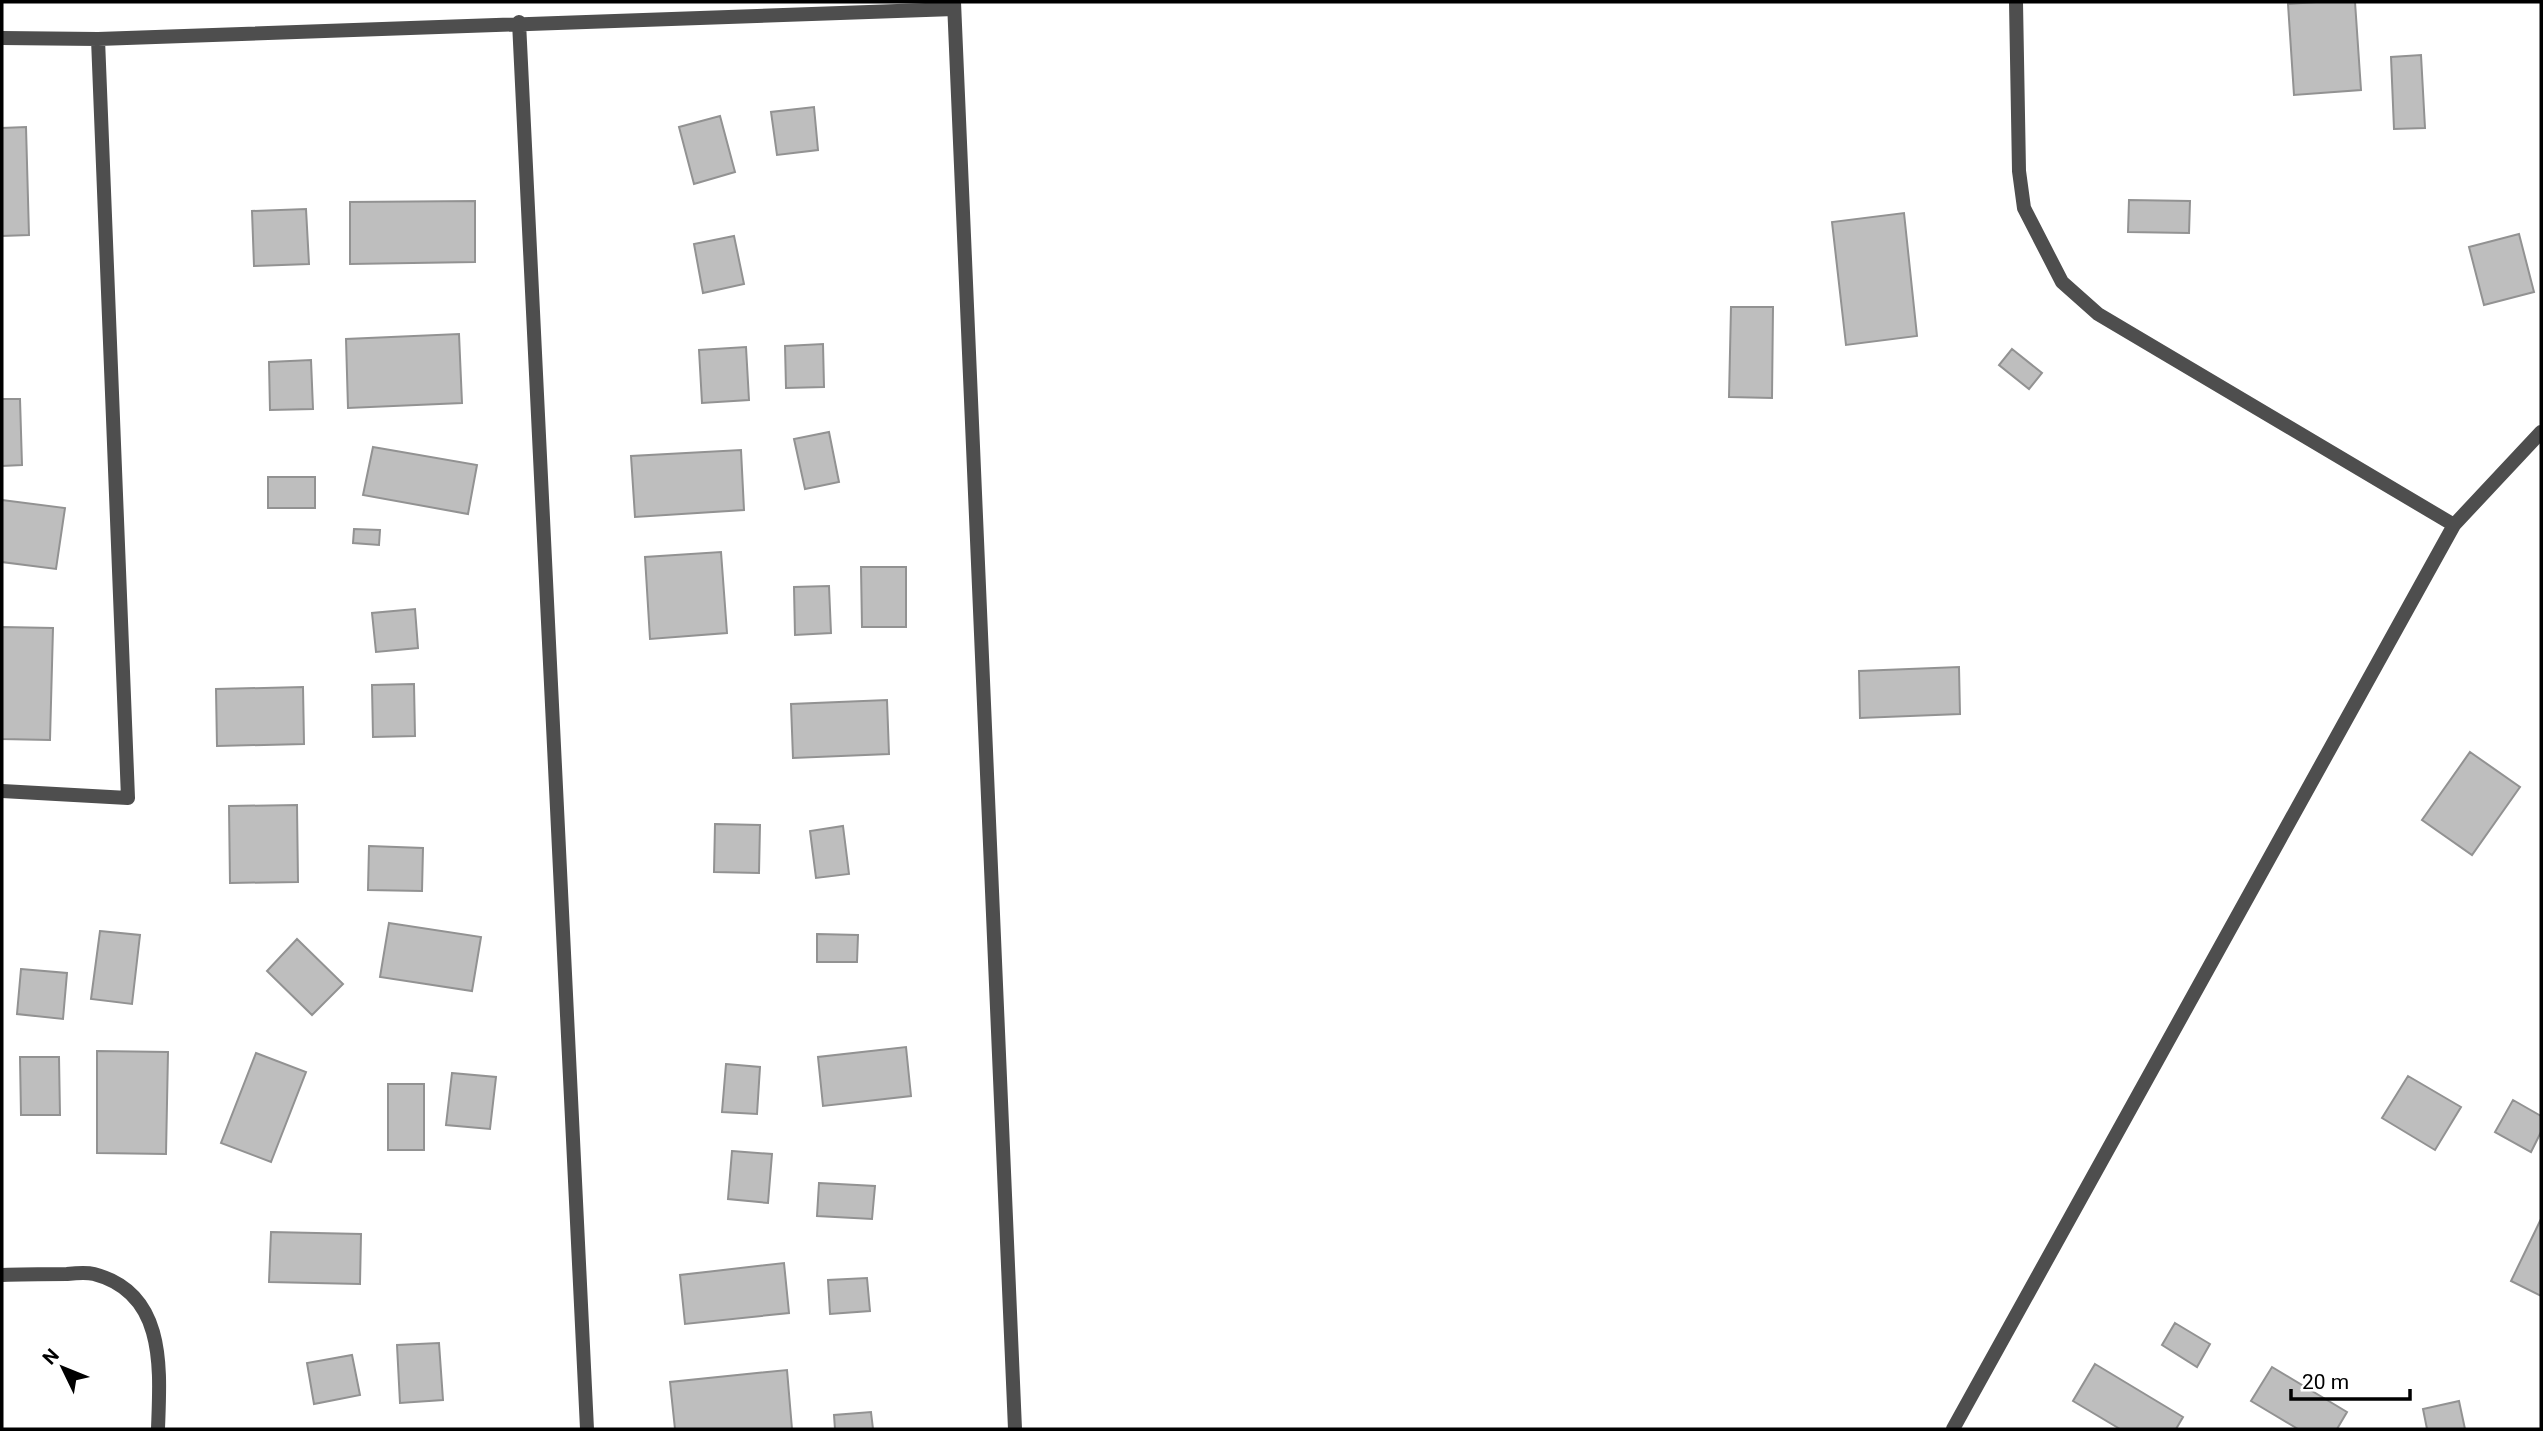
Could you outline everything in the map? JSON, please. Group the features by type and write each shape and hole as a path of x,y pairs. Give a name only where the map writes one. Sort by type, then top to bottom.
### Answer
{"street":[{"path":"2016,2 2019,171 2024,208 2062,282 2098,314 2454,525"},
{"path":"2,38 98,39 954,5 1015,1429"},
{"path":"519,22 577,1267 587,1429"},
{"path":"2,791 128,798 98,39"},
{"path":"1953,1429 2454,525 2541,432"},
{"path":"2,1275 92,1273 114,1281 136,1297 152,1326 160,1361 158,1429"}],"building":[{"path":"2355,2 2361,90 2294,95 2288,4"},
{"path":"2421,55 2425,128 2394,129 2391,57"},
{"path":"814,107 818,150 777,155 771,112"},
{"path":"720,116 735,172 694,184 679,127"},
{"path":"26,127 29,235 2,236 2,128"},
{"path":"2129,200 2190,201 2189,233 2128,232"},
{"path":"475,201 475,262 350,264 350,202"},
{"path":"306,209 309,264 254,266 252,211"},
{"path":"1904,213 1917,336 1846,345 1832,222"},
{"path":"2519,234 2534,292 2484,305 2469,247"},
{"path":"734,236 744,284 703,293 694,244"},
{"path":"1731,307 1773,307 1772,398 1729,397"},
{"path":"459,334 462,403 348,408 346,339"},
{"path":"823,344 824,387 786,388 785,346"},
{"path":"746,347 749,400 702,403 699,350"},
{"path":"2012,349 2042,373 2029,389 1999,365"},
{"path":"311,360 313,409 270,410 269,362"},
{"path":"2,399 20,399 22,465 2,466"},
{"path":"829,432 839,482 805,489 794,439"},
{"path":"373,447 477,465 468,514 363,495"},
{"path":"741,450 744,510 635,517 631,456"},
{"path":"268,477 315,477 315,508 268,508"},
{"path":"2,500 65,508 56,569 2,562"},
{"path":"354,529 380,530 379,545 353,543"},
{"path":"721,552 727,633 650,639 645,557"},
{"path":"861,567 906,567 906,627 862,627"},
{"path":"829,586 831,633 795,635 794,587"},
{"path":"415,609 418,648 376,652 372,613"},
{"path":"2,627 53,628 50,740 2,739"},
{"path":"1959,667 1960,714 1860,718 1859,671"},
{"path":"414,684 415,736 373,737 372,685"},
{"path":"303,687 304,744 217,746 216,689"},
{"path":"887,700 889,754 793,758 791,704"},
{"path":"2470,752 2520,787 2472,855 2422,820"},
{"path":"297,805 298,882 230,883 229,806"},
{"path":"715,824 760,825 759,873 714,872"},
{"path":"843,826 849,874 816,878 810,831"},
{"path":"369,846 423,848 422,891 368,890"},
{"path":"389,923 481,937 472,991 380,977"},
{"path":"100,931 140,935 132,1004 91,999"},
{"path":"817,934 858,935 857,962 817,962"},
{"path":"297,939 343,984 312,1015 267,971"},
{"path":"21,969 67,973 63,1019 17,1014"},
{"path":"906,1047 911,1096 823,1106 818,1057"},
{"path":"97,1051 168,1052 166,1154 97,1153"},
{"path":"256,1053 306,1072 271,1162 221,1143"},
{"path":"20,1057 59,1057 60,1115 21,1115"},
{"path":"726,1064 760,1067 757,1114 722,1112"},
{"path":"452,1073 496,1077 490,1129 446,1125"},
{"path":"2408,1076 2461,1107 2435,1150 2382,1118"},
{"path":"388,1084 424,1084 424,1150 388,1150"},
{"path":"2513,1100 2541,1116 2541,1132 2531,1152 2495,1132"},
{"path":"732,1151 772,1154 768,1203 728,1199"},
{"path":"819,1183 875,1186 872,1219 817,1216"},
{"path":"2541,1219 2541,1296 2511,1281"},
{"path":"271,1232 361,1234 360,1284 269,1282"},
{"path":"784,1263 789,1313 685,1324 680,1275"},
{"path":"867,1278 870,1311 830,1314 828,1280"},
{"path":"2175,1323 2210,1344 2197,1367 2162,1345"},
{"path":"439,1343 443,1400 400,1403 397,1345"},
{"path":"352,1355 360,1395 314,1404 307,1363"},
{"path":"2095,1364 2183,1417 2176,1429 2120,1429 2073,1401"},
{"path":"2272,1367 2347,1412 2337,1429 2298,1429 2251,1401"},
{"path":"787,1370 792,1429 675,1429 670,1382"},
{"path":"2459,1401 2465,1429 2427,1429 2423,1409"},
{"path":"871,1412 873,1429 835,1429 834,1415"}]}
